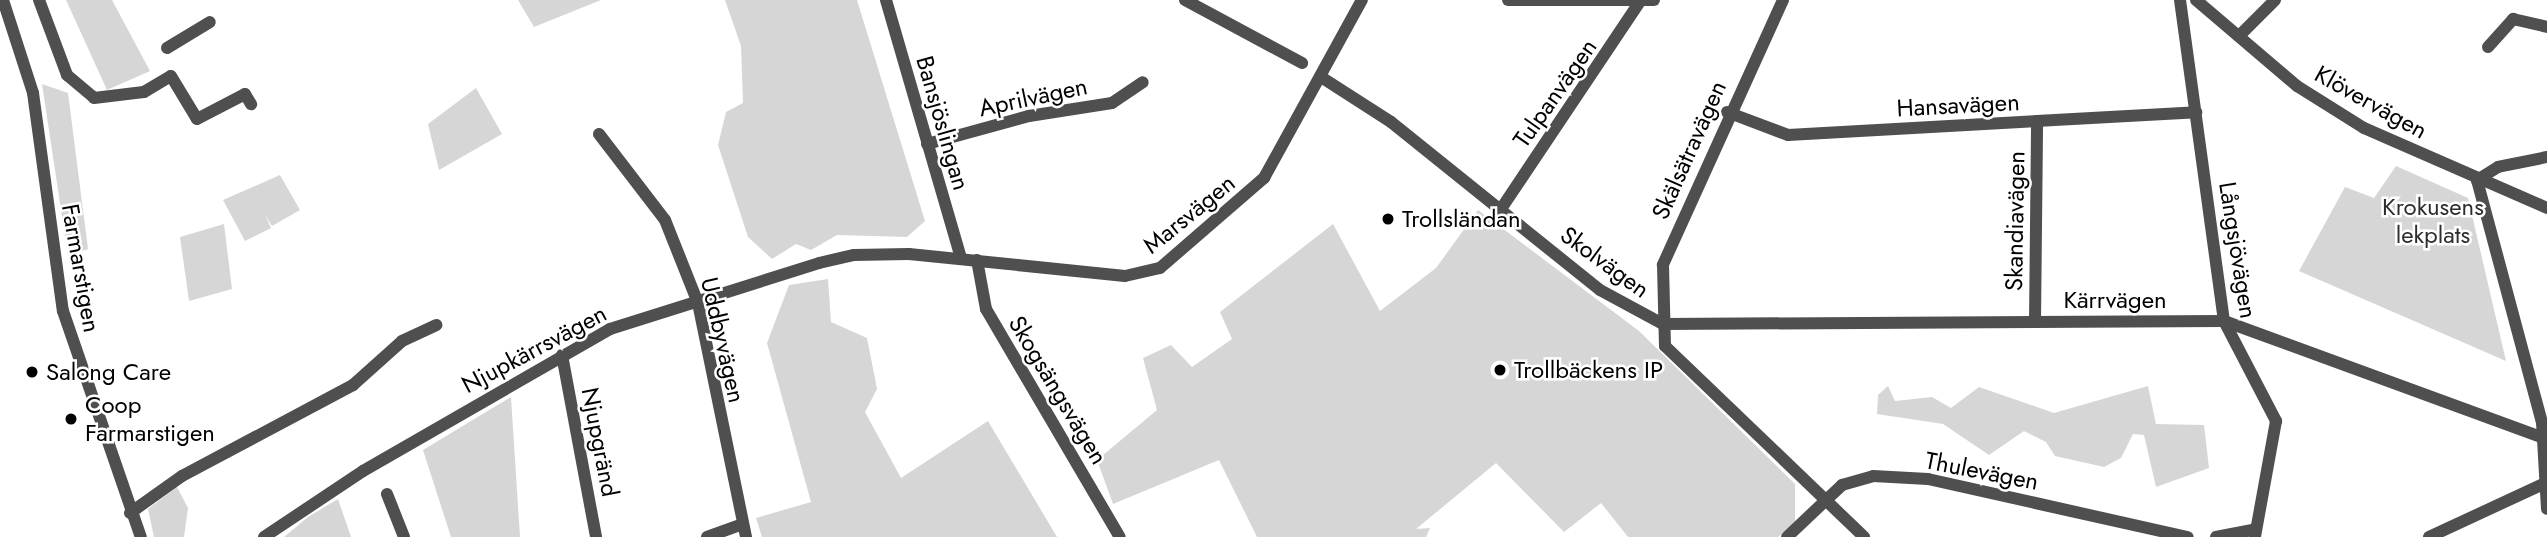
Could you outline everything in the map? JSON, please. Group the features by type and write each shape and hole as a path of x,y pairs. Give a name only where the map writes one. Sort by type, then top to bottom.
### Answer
{"street":[{"name":"Farmarstigen","path":"3,0 33,93 63,311 130,513 141,537"},
{"path":"39,0 67,75 84,92 102,98 144,92 171,76 197,119 245,94 251,104"},
{"name":"Bansjöslingan","path":"886,0 961,258"},
{"path":"1185,0 1301,63"},
{"name":"Marsvägen","path":"977,260 1125,276 1160,268 1264,178 1362,0"},
{"path":"1508,0 1654,0"},
{"name":"Tulpanvägen","path":"1501,209 1641,0"},
{"name":"Skälsätravägen","path":"1663,324 1662,265 1727,113 1783,0"},
{"name":"Långsjövägen","path":"2180,0 2224,321 2276,421 2254,534"},
{"name":"Klövervägen","path":"2196,0 2297,86 2364,128 2477,180 2547,208"},
{"path":"2239,36 2275,0"},
{"path":"2488,47 2513,19 2547,27"},
{"path":"167,48 210,22"},
{"name":"Skolvägen","path":"1321,77 1391,122 1600,290 1663,324 1665,346 1864,537"},
{"name":"Aprilvägen","path":"926,144 1029,116 1112,103 1143,82"},
{"name":"Hansavägen","path":"1727,113 1788,135 2196,112"},
{"name":"Skandiavägen","path":"2035,321 2037,122"},
{"name":"Uddbyvägen","path":"599,134 665,220 698,303 744,531"},
{"path":"2547,156 2498,167 2477,180 2545,438 2543,484 2547,509"},
{"name":"Njupkärrsvägen","path":"264,537 562,355 610,329 854,255 977,260"},
{"name":"Skogsängsvägen","path":"977,260 986,309 1120,537"},
{"name":"Kärrvägen","path":"1663,324 2224,321 2545,438"},
{"path":"130,513 182,476 353,385 402,341 436,325"},
{"name":"Njupgränd","path":"562,355 596,537"},
{"name":"Thulevägen","path":"1787,537 1825,498 1873,476 1928,480 2188,537"},
{"path":"2429,537 2543,484"},
{"path":"387,494 404,537"},
{"path":"707,537 744,531"},
{"path":"2216,537 2254,534"}],"green space":[{"path":"66,0 112,0 150,71 107,90"},
{"path":"518,0 601,0 534,27"},
{"path":"725,0 857,0 925,221 907,237 837,235 811,250 796,244 772,259 748,237 718,145 726,112 743,103 741,46"},
{"path":"42,84 68,93 88,249 68,256"},
{"path":"476,88 502,134 439,170 428,124"},
{"name":"Krokusens lekplats","path":"2396,166 2468,198 2506,361 2299,271 2345,187 2374,198"},
{"path":"280,175 300,210 272,226 265,215 271,228 245,241 223,200"},
{"name":"Trollbäckens IP","path":"1478,210 1639,331 1795,484 1795,523 1778,537 1628,537 1601,503 1564,532 1496,463 1416,529 1430,528 1426,537 1257,537 1219,460 1113,504 1097,460 1157,410 1143,358 1171,345 1192,367 1232,339 1220,312 1333,224 1380,311 1436,268"},
{"path":"224,224 232,289 189,301 180,237"},
{"path":"828,279 831,322 867,338 877,389 865,412 901,478 988,421 1057,537 762,537 756,518 811,502 767,343 789,285"},
{"path":"1888,386 1895,401 1932,397 1951,408 1979,387 2054,413 2148,386 2156,424 2204,425 2209,468 2156,487 2144,435 2133,434 2121,458 2104,467 2055,456 2046,442 2024,431 1989,455 1943,424 1877,414 1878,395"},
{"path":"511,397 520,537 451,537 423,450"},
{"path":"177,487 188,508 184,537 154,537 148,509"},
{"path":"338,499 351,537 284,537 308,517"}],"place":[{"name":"Trollsländan","path":"1388,219"},
{"name":"Trollbäckens IP","path":"1500,370"},
{"name":"Salong Care","path":"32,372"},
{"name":"Coop Farmarstigen","path":"71,419"}]}
